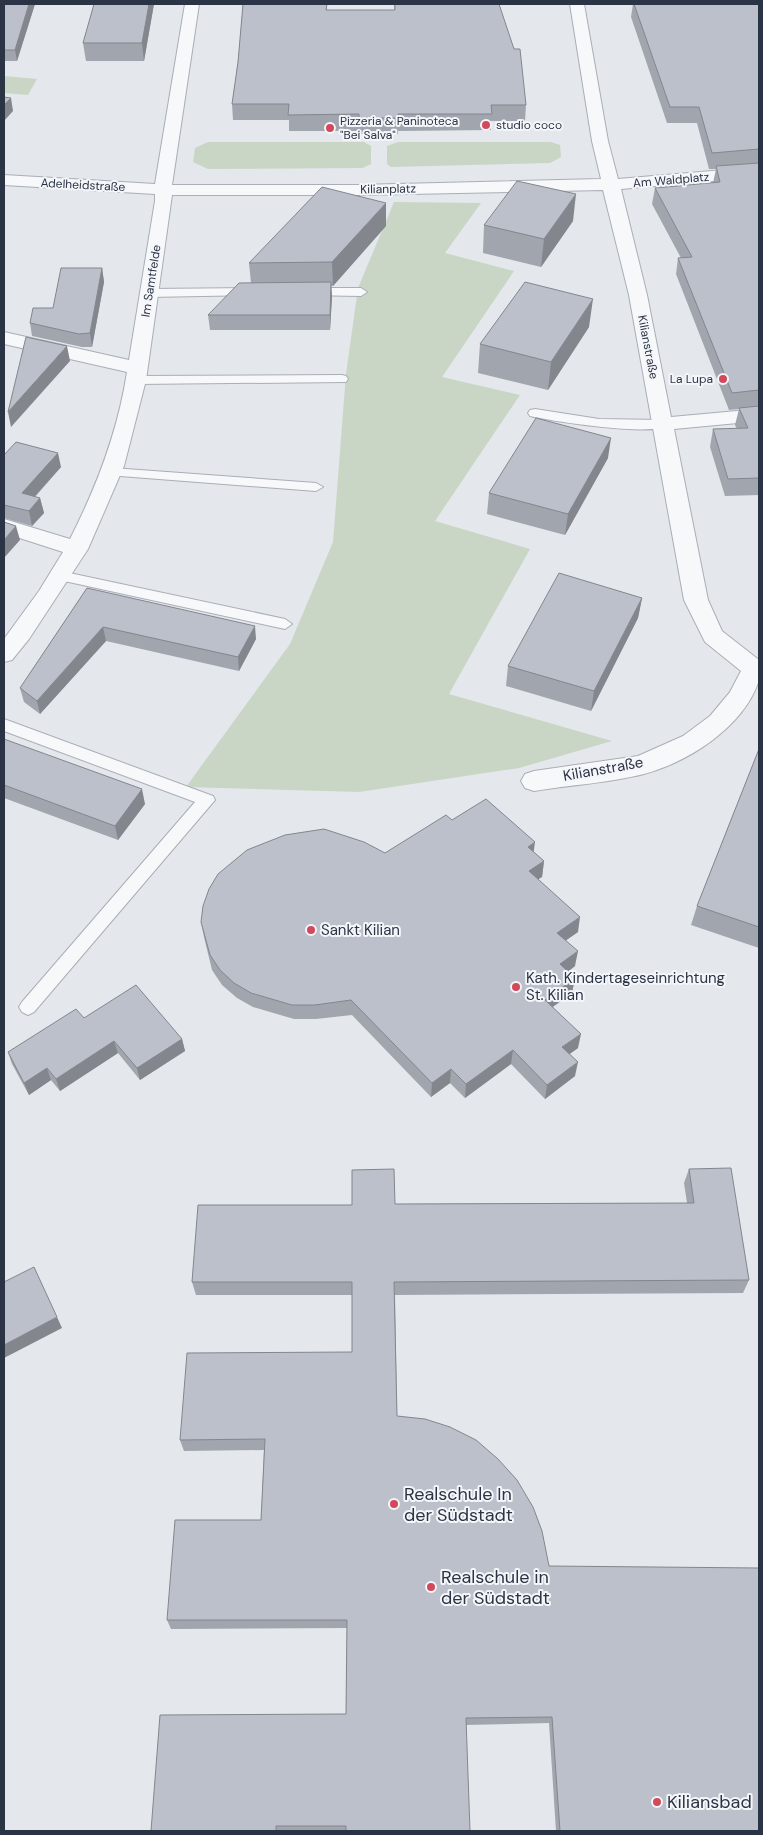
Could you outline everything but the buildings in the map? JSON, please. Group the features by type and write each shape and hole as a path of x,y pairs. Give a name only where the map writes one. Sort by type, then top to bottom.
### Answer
{"street":[{"name":"Im Samtfelde","path":"4,654 60,576 98,510 112,472 131,407 164,201 163,190 192,4"},
{"name":"Kilianstraße","path":"534,781 642,765 692,742 720,722 757,671 713,636 696,600 638,295 613,184 600,141 577,4"},
{"name":"Am Waldplatz","path":"613,184 759,172"},
{"name":"Adelheidstraße","path":"4,180 163,190"},
{"name":"Kilianplatz","path":"163,190 338,190 613,184"},
{"path":"4,338 137,374"},
{"path":"663,424 759,415"},
{"path":"4,526 77,549"}],"lane":[{"path":"149,293 268,292"},
{"path":"298,292 361,292"},
{"path":"137,374 342,379"},
{"path":"535,413 571,420 634,426 663,424"},
{"path":"112,472 316,487"},
{"path":"60,576 285,624"},
{"path":"4,725 207,800 28,1007"}],"green space":[{"path":"4,76 37,79 28,95 4,93"},
{"path":"208,142 364,142 371,146 371,164 363,168 208,169 193,162 195,148"},
{"path":"398,142 551,142 560,145 561,157 550,163 391,167 387,164 387,146"},
{"path":"394,202 481,203 445,253 514,271 442,377 520,395 435,521 530,549 449,694 612,741 519,768 359,792 186,787 290,644 333,542 346,374 358,288"}],"place":[{"name":"studio coco","path":"486,125"},
{"name":"Pizzeria & Paninoteca \"Bei Salva\"","path":"330,128"},
{"name":"La Lupa","path":"723,379"},
{"name":"Sankt Kilian","path":"311,930"},
{"name":"Kath. Kindertageseinrichtung St. Kilian","path":"516,987"},
{"name":"Realschule In der Südstadt","path":"394,1504"},
{"name":"Realschule in der Südstadt","path":"431,1587"},
{"name":"Kiliansbad","path":"657,1802"}]}
